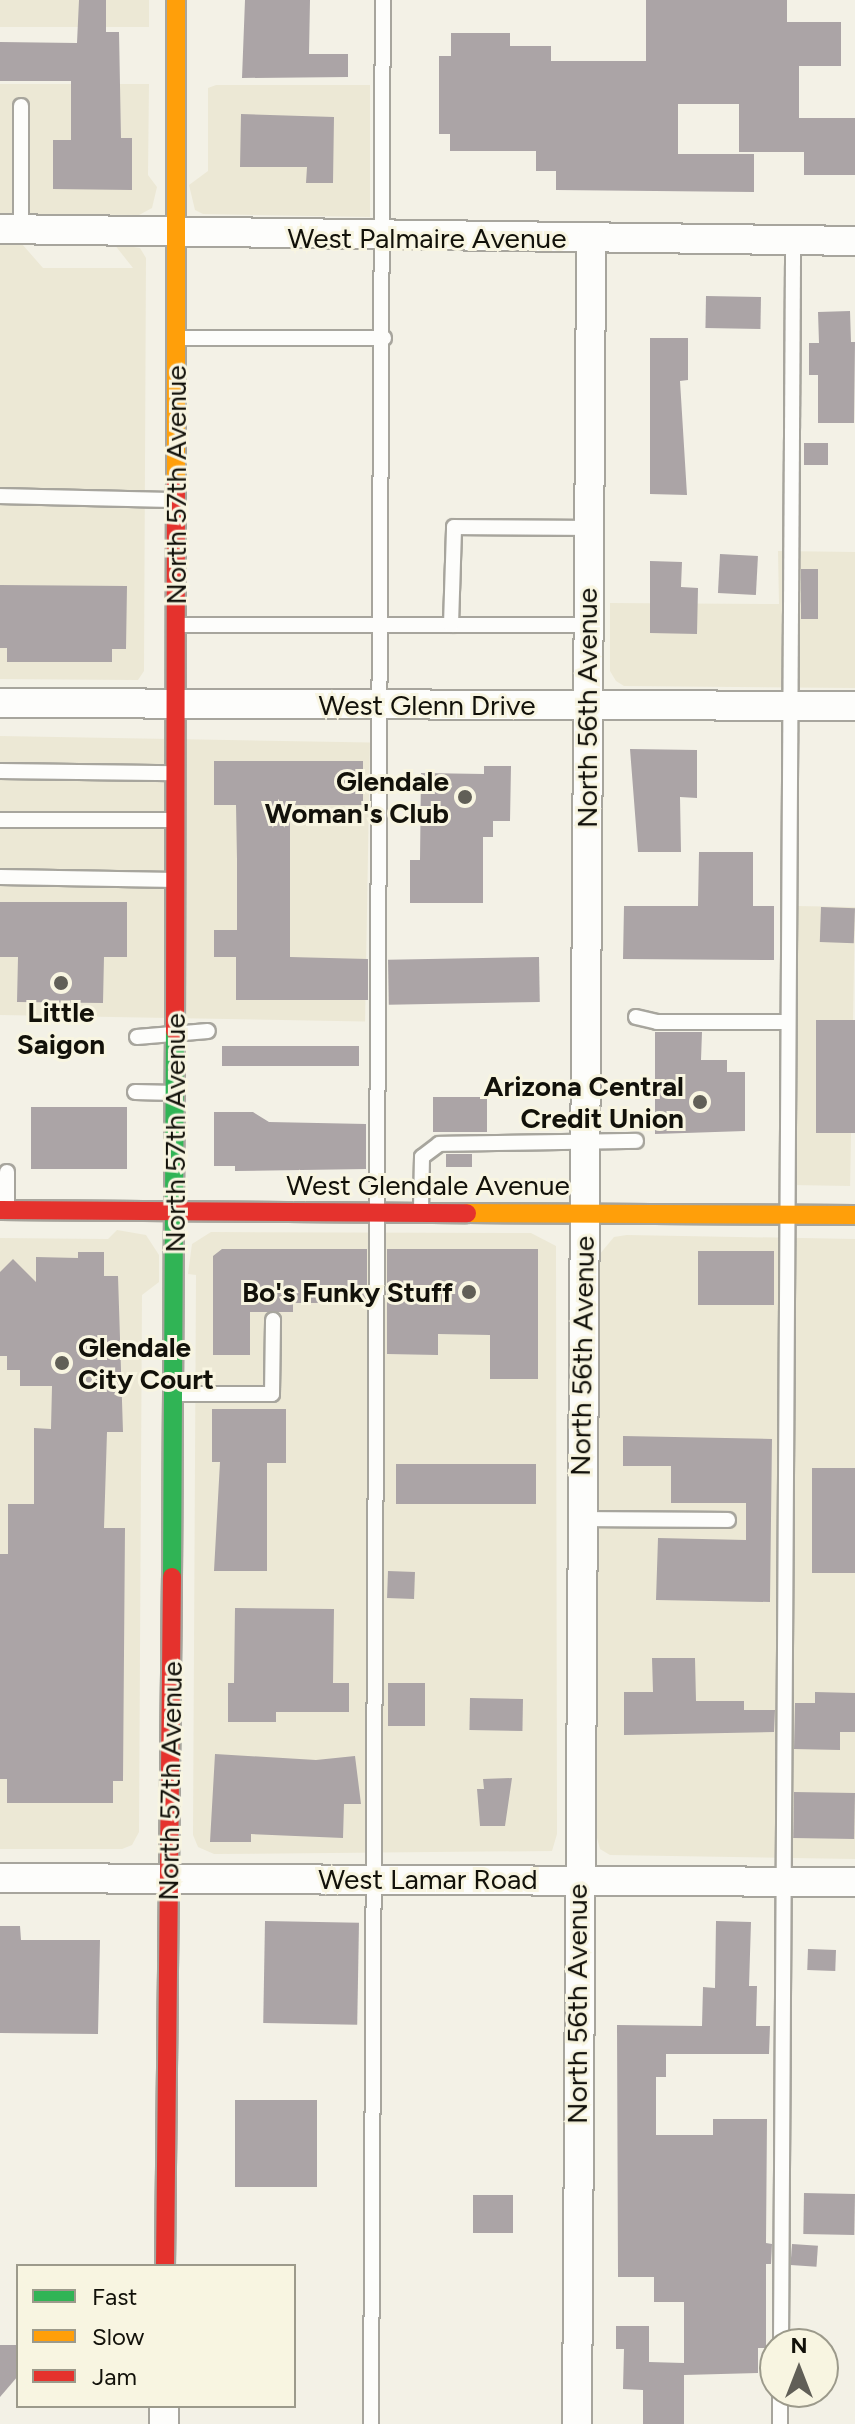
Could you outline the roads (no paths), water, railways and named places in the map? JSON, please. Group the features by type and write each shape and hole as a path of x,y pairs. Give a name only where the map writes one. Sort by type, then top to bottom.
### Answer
{"street":[{"name":"North 57th Avenue","path":"165,2264 175,1211 176,0"},
{"name":"West Palmaire Avenue","path":"10,229 175,236 855,241"},
{"name":"North 56th Avenue","path":"577,2424 579,1519 585,1140 591,239"},
{"name":"West Glenn Drive","path":"0,703 855,706"},
{"name":"West Glendale Avenue","path":"3,1210 855,1215"},
{"name":"West Lamar Road","path":"0,1878 855,1882"}],"lane":[{"path":"371,2424 379,626 384,338 383,0"},
{"path":"10,229 21,106"},
{"path":"781,2328 793,241"},
{"path":"176,338 384,338"},
{"path":"1,502 176,500"},
{"path":"451,625 454,527 589,528"},
{"path":"176,625 588,625"},
{"path":"0,771 176,773"},
{"path":"0,820 175,820"},
{"path":"0,877 176,880"},
{"path":"636,1017 657,1022 788,1022"},
{"path":"137,1037 175,1031 208,1031"},
{"path":"135,1092 175,1093"},
{"path":"421,1212 422,1157 439,1144 636,1141"},
{"path":"3,1210 7,1172"},
{"path":"173,1394 272,1394 273,1320"},
{"path":"579,1519 728,1520"}],"place":[{"name":"Glendale Woman's Club","path":"465,797"},
{"name":"Little Saigon","path":"61,983"},
{"name":"Arizona Central Credit Union","path":"700,1102"},
{"name":"Bo's Funky Stuff","path":"469,1292"},
{"name":"Glendale City Court","path":"62,1363"}]}
